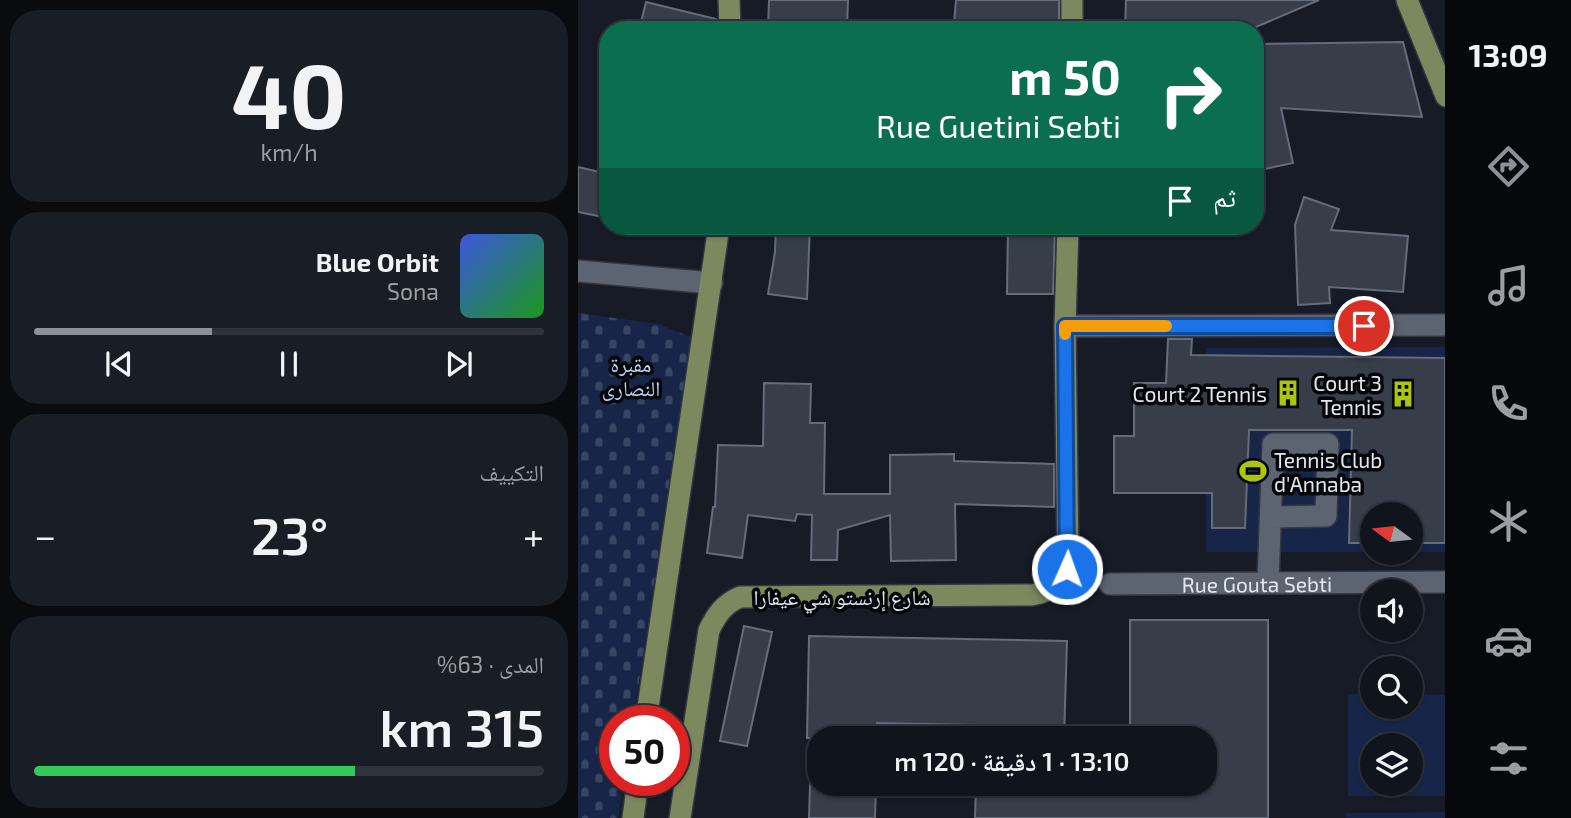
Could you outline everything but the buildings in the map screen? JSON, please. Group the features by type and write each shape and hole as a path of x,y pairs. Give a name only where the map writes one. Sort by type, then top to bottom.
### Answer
{"main road":[{"path":"729,0 730,21"},
{"path":"1072,0 1072,21"},
{"path":"1406,0 1445,96"},
{"path":"648,705 718,235"},
{"path":"1065,326 1067,235"},
{"name":"شارع إرنستو شي عيفارا","path":"680,818 709,630 722,608 731,601 740,597 1032,595 1055,587 1067,569 1068,558 1065,326"},
{"path":"633,818 636,796"}],"street":[{"path":"578,271 712,283"},
{"path":"1065,326 1445,325"},
{"path":"1268,582 1270,517"},
{"name":"Rue Gouta Sebti","path":"1110,584 1445,582"}],"green space":[{"name":"مقبرة النصارى","path":"578,313 658,324 691,337 635,705 599,705 599,796 622,796 618,818 578,818"},
{"path":"1445,347 1445,552 1423,552 1423,502 1360,502 1360,552 1206,552 1206,348"},
{"path":"1348,694 1360,694 1360,719 1423,719 1423,694 1445,695 1445,796 1423,796 1423,733 1360,733 1360,796 1348,796"},
{"path":"1445,812 1445,818 1346,818 1346,813"}],"slow traffic":[{"path":"1065,334 1065,326 1166,326"}],"place":[{"name":"Court 2 Tennis","path":"1288,393"},
{"name":"Court 3 Tennis","path":"1403,394"},
{"name":"Tennis Club d'Annaba","path":"1253,471"}],"route":[{"path":"1067,569 1065,326 1364,326"}]}
